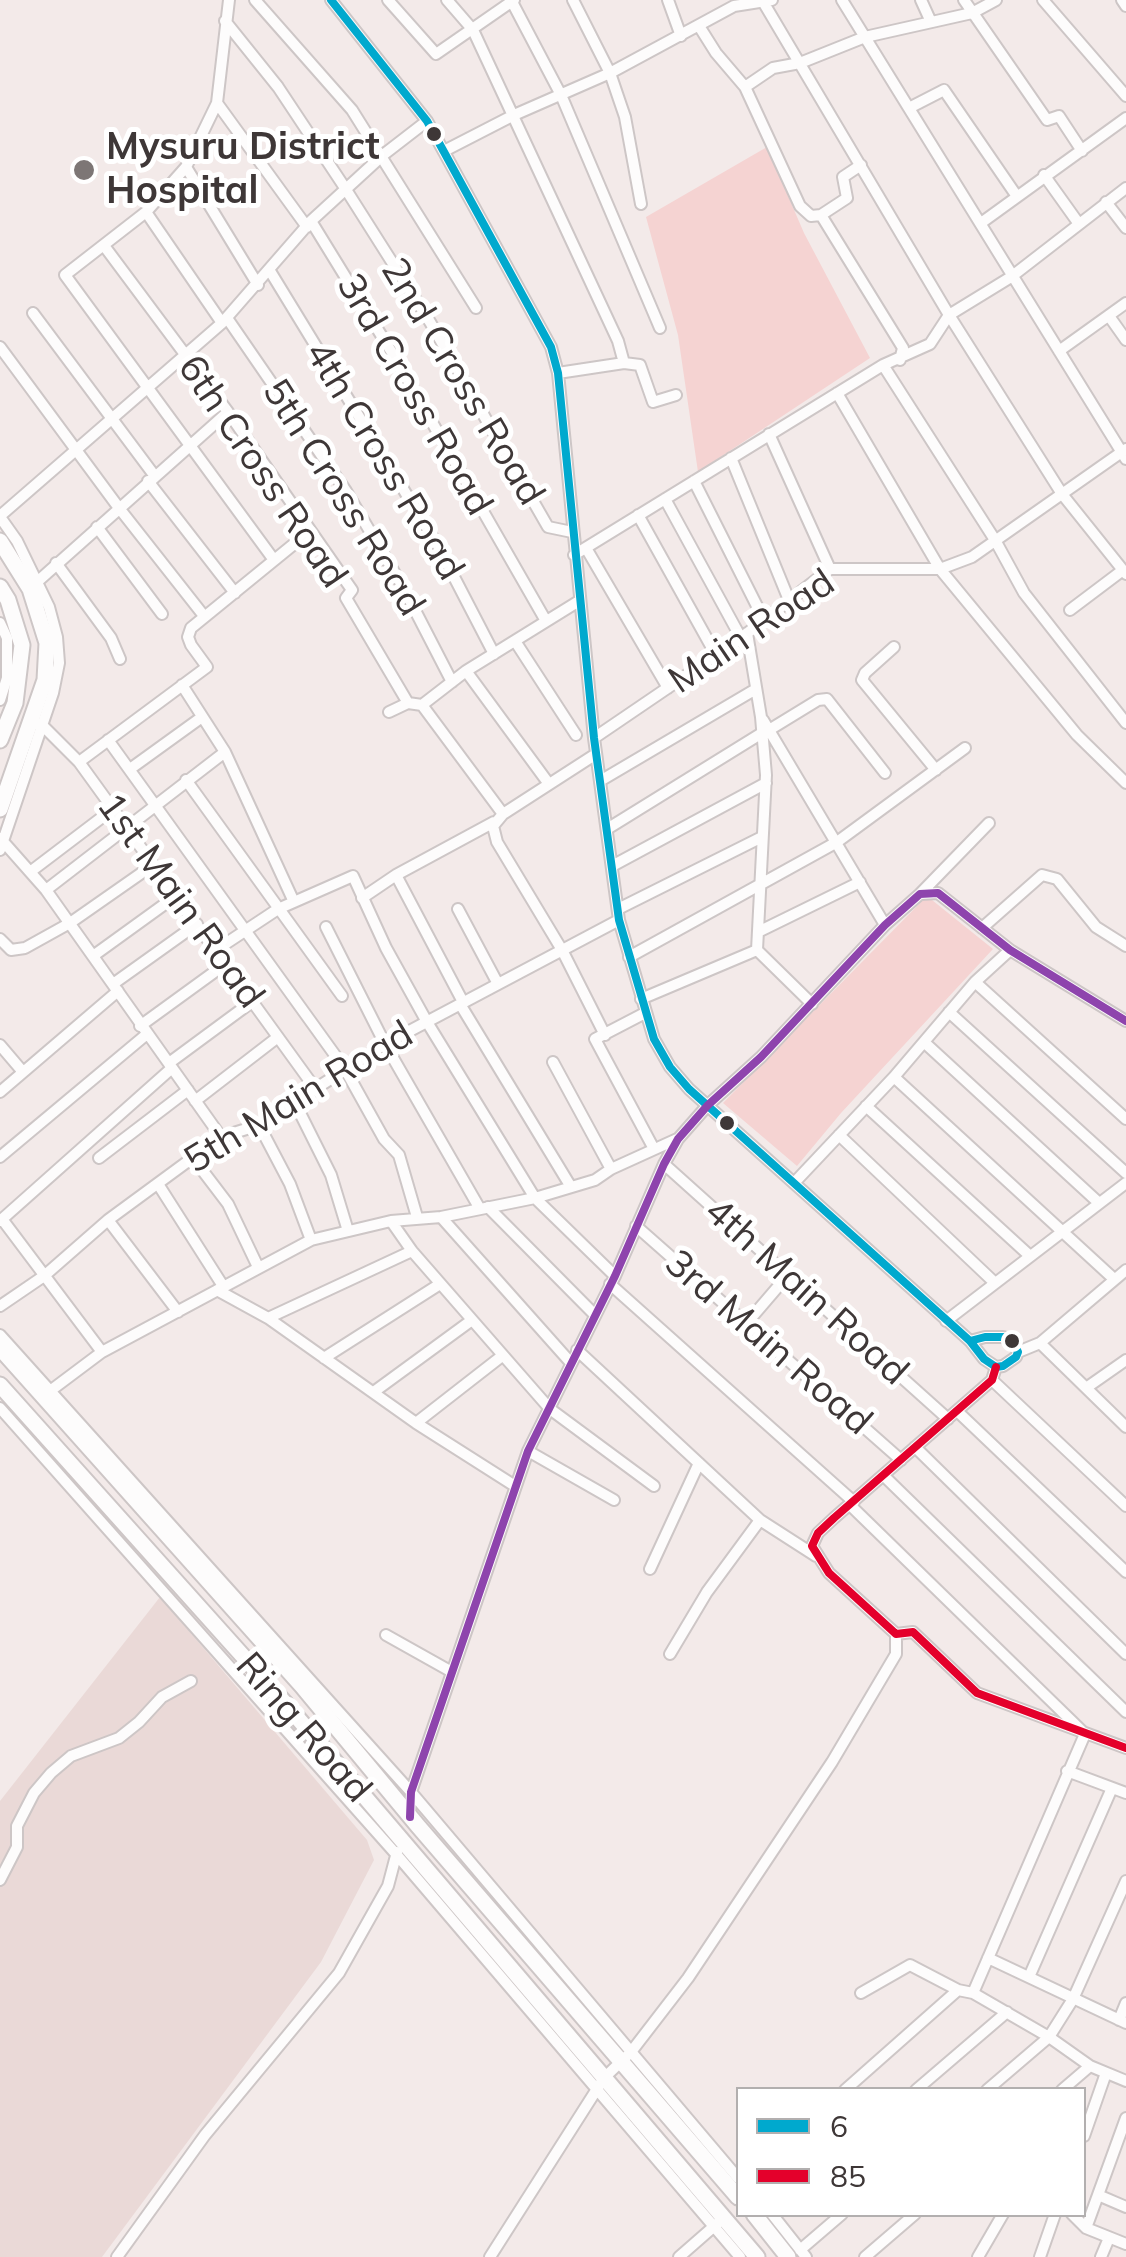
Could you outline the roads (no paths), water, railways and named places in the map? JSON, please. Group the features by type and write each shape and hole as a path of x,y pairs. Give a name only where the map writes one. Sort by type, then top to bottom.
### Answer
{"highway":[{"path":"0,541 30,589 47,642 37,724 6,773 0,809"},
{"path":"0,587 22,645 16,703 3,721 0,740"},
{"name":"Ring Road","path":"0,1348 626,2056 736,2194"},
{"name":"Ring Road","path":"0,1385 284,1702 398,1848 719,2223 757,2257"},
{"path":"757,2217 798,2255"}],"street":[{"path":"229,0 217,102 186,167 146,212 65,275 274,560"},
{"path":"255,0 352,110 476,308"},
{"path":"330,0 427,122 551,347 558,373 594,738 618,914 645,1013 670,1067 996,1367 1010,1364 1018,1352 1040,1343 1126,1270"},
{"path":"388,0 436,54 512,0 562,94 660,328"},
{"path":"447,0 473,30 618,341 624,363"},
{"path":"573,0 610,73 625,118 641,204"},
{"path":"668,0 681,36"},
{"path":"842,0 1011,277 1125,453"},
{"path":"921,0 931,22"},
{"path":"964,0 1046,120 1058,116 1082,150"},
{"path":"746,87 773,68 800,63 865,37 972,13 996,0"},
{"path":"1043,0 1126,96"},
{"path":"444,151 610,73 734,6 766,1 949,315 1062,494 1125,572 1070,610"},
{"name":"2nd Cross Road","path":"226,20 278,87 345,188 430,322 548,527 572,532"},
{"path":"699,26 716,53 746,87 800,206 810,216 821,215 847,198 843,177 861,164"},
{"path":"909,108 944,90 1016,195"},
{"name":"3rd Cross Road","path":"217,102 309,224 394,356 546,621"},
{"path":"981,223 1126,118"},
{"path":"221,1137 46,890 1,843 59,663 53,622 38,582 0,516 225,320 345,188 427,122"},
{"path":"186,167 258,285"},
{"path":"1044,176 1079,224"},
{"path":"574,555 883,365 930,344 949,315 1011,277 1126,188"},
{"path":"1106,202 1126,228"},
{"name":"5th Cross Road","path":"146,212 346,491 403,587 452,682"},
{"path":"821,215 903,348 900,360"},
{"name":"6th Cross Road","path":"105,247 228,412 352,590 346,598 408,703"},
{"name":"4th Cross Road","path":"270,271 438,546 494,654"},
{"path":"1059,350 1126,303"},
{"path":"33,314 235,593"},
{"path":"1109,316 1126,340"},
{"path":"0,347 204,616"},
{"path":"558,373 624,363 640,365 653,402 676,395"},
{"path":"883,365 995,540 1024,594 1126,723"},
{"path":"837,393 940,569 1077,736 1126,784"},
{"path":"38,582 228,412"},
{"path":"769,434 830,569"},
{"name":"Main Road","path":"594,738 744,636 830,569 940,569 972,557 1125,453"},
{"path":"731,458 789,600"},
{"path":"694,482 763,618"},
{"path":"665,499 744,636 766,732 837,842 885,926"},
{"path":"638,515 716,655"},
{"path":"97,528 162,614"},
{"path":"79,762 206,667 188,638 191,628 310,531"},
{"path":"586,548 668,688"},
{"path":"56,563 110,638 120,659"},
{"path":"389,712 408,703 422,705 579,600"},
{"path":"0,623 7,638 7,678 0,700"},
{"path":"515,641 576,735"},
{"path":"894,648 862,680 936,770"},
{"path":"466,672 549,784"},
{"path":"182,685 225,752 294,902"},
{"path":"600,782 756,689"},
{"path":"607,829 818,700 827,699 885,773"},
{"path":"422,705 499,818"},
{"path":"130,769 202,717"},
{"name":"1st Main Road","path":"37,724 79,762 317,1091"},
{"path":"766,732 757,950 812,1004"},
{"path":"108,740 345,1070 384,1139 399,1155 417,1217"},
{"path":"629,957 837,842 966,748"},
{"path":"46,890 225,752"},
{"path":"362,898 499,818 596,754"},
{"path":"186,780 342,996"},
{"path":"612,866 766,783"},
{"path":"30,872 113,809"},
{"path":"499,818 493,826 498,842 562,950 604,1034"},
{"path":"410,1816 411,1792 514,1486 678,1139 989,823"},
{"name":"5th Main Road","path":"0,1306 221,1137 259,1125 385,1044 762,837"},
{"path":"0,939 11,950 19,950 70,923 153,864"},
{"path":"396,875 461,1003 571,1187"},
{"path":"216,950 278,909 354,876 427,1022 535,1198 613,1280 852,1503 1085,1734"},
{"path":"982,928 1042,876 1057,879 1096,927 1126,946"},
{"path":"758,932 860,882"},
{"path":"920,894 938,893 1010,950 1126,1021"},
{"path":"93,956 176,896"},
{"path":"458,909 498,984"},
{"path":"0,1092 116,988 197,924"},
{"path":"326,927 385,1044 484,1208 594,1315"},
{"path":"641,998 757,950"},
{"path":"794,1182 894,1077 975,982 1010,950"},
{"path":"0,1157 224,964"},
{"path":"975,982 1126,1119"},
{"path":"102,1352 1,1220 170,1066 252,1001"},
{"path":"949,1012 1126,1173"},
{"path":"645,1013 595,1039 654,1149"},
{"path":"196,1101 278,1037"},
{"path":"924,1043 1100,1204"},
{"path":"0,1045 23,1072"},
{"path":"553,1062 610,1169"},
{"path":"894,1077 1114,1279"},
{"path":"99,1158 188,1090"},
{"path":"295,1103 330,1175 348,1231"},
{"path":"866,1106 1030,1256"},
{"path":"259,1125 290,1184 311,1240"},
{"path":"839,1135 995,1283"},
{"path":"50,1391 102,1352 311,1240 391,1221 441,1217 535,1198 594,1180 678,1139"},
{"path":"194,1158 228,1204 258,1267"},
{"name":"4th Main Road","path":"664,1164 952,1415"},
{"path":"946,1321 1126,1183"},
{"path":"158,1184 220,1288 514,1486"},
{"path":"441,1217 571,1363"},
{"path":"108,1220 178,1312"},
{"path":"391,1221 440,1284 550,1408 654,1486"},
{"name":"3rd Main Road","path":"636,1226 901,1460"},
{"path":"268,1318 412,1250"},
{"path":"746,1324 788,1276"},
{"path":"324,1358 440,1284"},
{"path":"375,1391 472,1320"},
{"path":"0,1335 411,1792 626,2056 736,2176"},
{"path":"970,1341 1003,1337 1012,1341 1018,1352"},
{"path":"1040,1343 1126,1427"},
{"path":"576,1350 760,1520 816,1556"},
{"path":"416,1423 502,1356"},
{"path":"1086,1388 1126,1360"},
{"path":"495,2255 600,2085 688,1978 860,1717 896,1654 896,1634 829,1574 816,1556 812,1546 818,1533 992,1380 996,1367"},
{"path":"992,1380 1126,1506"},
{"path":"0,1408 398,1848 388,1886 339,1974 205,2135 117,2257"},
{"path":"952,1415 1126,1572"},
{"path":"915,1448 1126,1654"},
{"path":"528,1451 614,1500"},
{"path":"650,1569 699,1464"},
{"name":"3rd Main Road","path":"884,1476 1126,1712"},
{"path":"670,1654 706,1592 760,1520"},
{"path":"896,1634 913,1632 977,1693 1126,1748"},
{"path":"386,1635 452,1672"},
{"path":"0,1880 18,1847 17,1826 51,1773 71,1756 119,1738 162,1697 192,1681"},
{"path":"973,1994 1085,1734"},
{"path":"1067,1771 1126,1793"},
{"path":"1029,1978 1112,1788"},
{"path":"990,2087 1048,2037 1074,1999 1126,1880"},
{"path":"988,1958 1122,2021 1126,2003"},
{"path":"861,1993 910,1965 1007,2012 1090,2066 1126,2081"},
{"path":"848,2087 958,1990"},
{"path":"920,2087 1007,2012"},
{"path":"1066,2087 1090,2066"},
{"path":"1086,2130 1106,2073"},
{"path":"1086,2228 1126,2118"},
{"path":"1098,2195 1126,2207"},
{"path":"775,2217 798,2255 839,2217"},
{"path":"868,2256 913,2217"},
{"path":"978,2257 1001,2217"},
{"path":"1040,2257 1054,2217"},
{"path":"1075,2217 1086,2228 1126,2244"},
{"path":"679,2257 719,2223 740,2257"},
{"path":"1102,2257 1108,2238"}],"place":[{"name":"Mysuru District Hospital","path":"84,170"}]}
